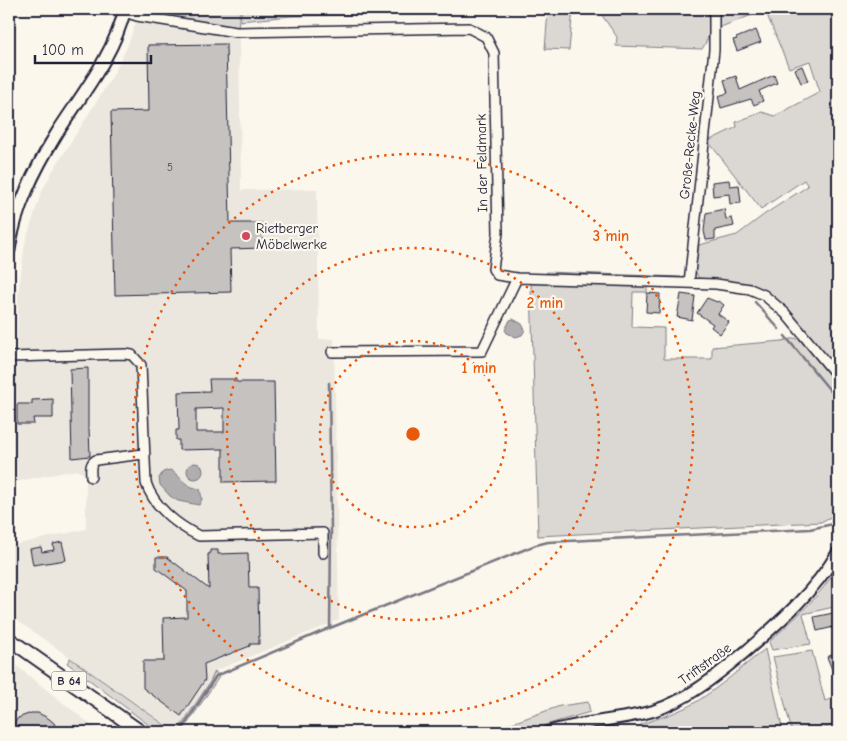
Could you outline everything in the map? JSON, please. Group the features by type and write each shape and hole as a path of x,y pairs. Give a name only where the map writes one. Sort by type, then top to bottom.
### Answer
{"main road":[{"path":"9,250 20,207 35,172 52,141 97,72 113,42 125,11"},
{"name":"B 64","path":"9,639 141,732"}],"street":[{"name":"Große-Recke-Weg","path":"690,283 714,50 714,9"},
{"name":"In der Feldmark","path":"125,11 137,16 236,32 469,28 486,38 494,53 498,233 493,269 497,275 517,278 690,283 736,286 750,289 764,295 785,312 838,377"},
{"path":"9,201 20,207"},
{"path":"332,352 482,351 517,278"},
{"path":"9,357 102,354 125,354 132,356 141,365 143,454 146,483 150,495 167,513 189,531 199,536 323,533 323,553"},
{"path":"91,477 92,463 96,460 143,454"},
{"name":"Triftstraße","path":"548,732 628,717 674,702 695,691 799,604 828,570 838,552"}],"shaded area":[{"path":"142,9 240,9 238,28 142,11"},
{"path":"242,9 573,9 569,50 545,49 548,11 291,16 240,21"},
{"path":"581,9 710,9 710,30 702,49 616,46 617,37 599,11"},
{"path":"718,9 838,9 838,370 809,334 788,312 763,293 750,286 738,283 700,280 695,271 699,245 737,235 808,186 804,180 761,209 708,141 737,127 736,122 762,112 775,116 820,92 810,61 789,68 765,10 718,28"},
{"path":"137,19 239,36 241,190 317,189 319,339 334,339 339,620 215,671 210,682 177,732 9,615 9,546 86,529 86,480 83,473 76,470 14,482 11,396 16,385 18,295 25,243 41,193 52,172 112,77 127,47"},
{"path":"546,272 681,277 679,280 547,276"},
{"path":"531,283 647,286 647,292 633,292 632,327 664,328 664,359 712,359 712,347 782,341 795,338 800,340 838,386 838,513 821,522 538,536"},
{"path":"513,319 522,324 525,330 522,335 516,337 505,330 510,320"},
{"path":"195,463 203,471 195,479 187,471"},
{"path":"170,470 186,484 200,489 202,499 199,505 178,501 170,496 160,485 159,478 163,472"},
{"path":"838,566 838,606 803,614 811,644 772,650 769,642 815,597"},
{"path":"765,649 783,732 644,732 641,724 676,712 696,702"},
{"path":"812,651 825,701 838,696 838,722 818,732 792,732 773,657"},
{"path":"70,658 175,732 158,732 67,663"},
{"path":"9,660 100,732 9,732"},
{"path":"215,671 219,677 182,732 177,732 210,682"},
{"path":"588,702 590,712 521,732 487,732 560,706"}],"building":[{"path":"756,30 761,42 737,51 733,40"},
{"path":"226,44 230,223 262,223 263,248 230,249 231,292 115,295 111,112 149,111 148,45"},
{"path":"802,66 808,81 801,83 795,69"},
{"path":"774,75 777,83 759,91 763,101 754,105 751,99 721,108 718,96 728,93 724,80 736,76 740,90"},
{"path":"729,180 730,186 739,185 741,203 730,204 729,194 713,196 712,182"},
{"path":"724,209 726,219 732,218 734,226 715,230 715,239 706,240 704,231 706,213"},
{"path":"647,293 660,294 659,313 646,312"},
{"path":"681,294 695,296 692,320 677,317"},
{"path":"707,298 719,301 724,305 718,314 729,322 720,334 711,327 713,324 697,313"},
{"path":"88,368 90,456 72,458 70,369"},
{"path":"209,379 236,379 236,382 274,382 276,481 223,482 223,449 179,450 179,440 176,440 176,430 179,430 178,392 210,391","holes":["224,408 224,432 196,432 196,409"]},
{"path":"53,399 53,418 33,418 34,424 17,424 17,404 32,404 32,400"},
{"path":"62,542 66,560 33,565 30,549 41,547 42,552 54,550 53,544"},
{"path":"210,550 218,550 218,554 248,553 249,588 258,588 259,644 250,644 250,646 204,664 205,680 181,716 143,688 143,661 164,661 163,618 187,617 187,591 156,568 156,557 167,557 209,589 208,554 210,554"},
{"path":"838,612 838,626 817,631 814,617"},
{"path":"838,652 838,684 827,657"},
{"path":"31,713 38,713 48,718 54,723 58,732 9,732 18,718"}],"waterway":[{"path":"755,302 779,329"},
{"path":"785,336 838,400"},
{"path":"329,383 330,628"},
{"path":"180,732 216,676 536,545 548,542 810,529 833,524 838,521"}],"place":[{"name":"Rietberger Möbelwerke","path":"246,236"}]}
